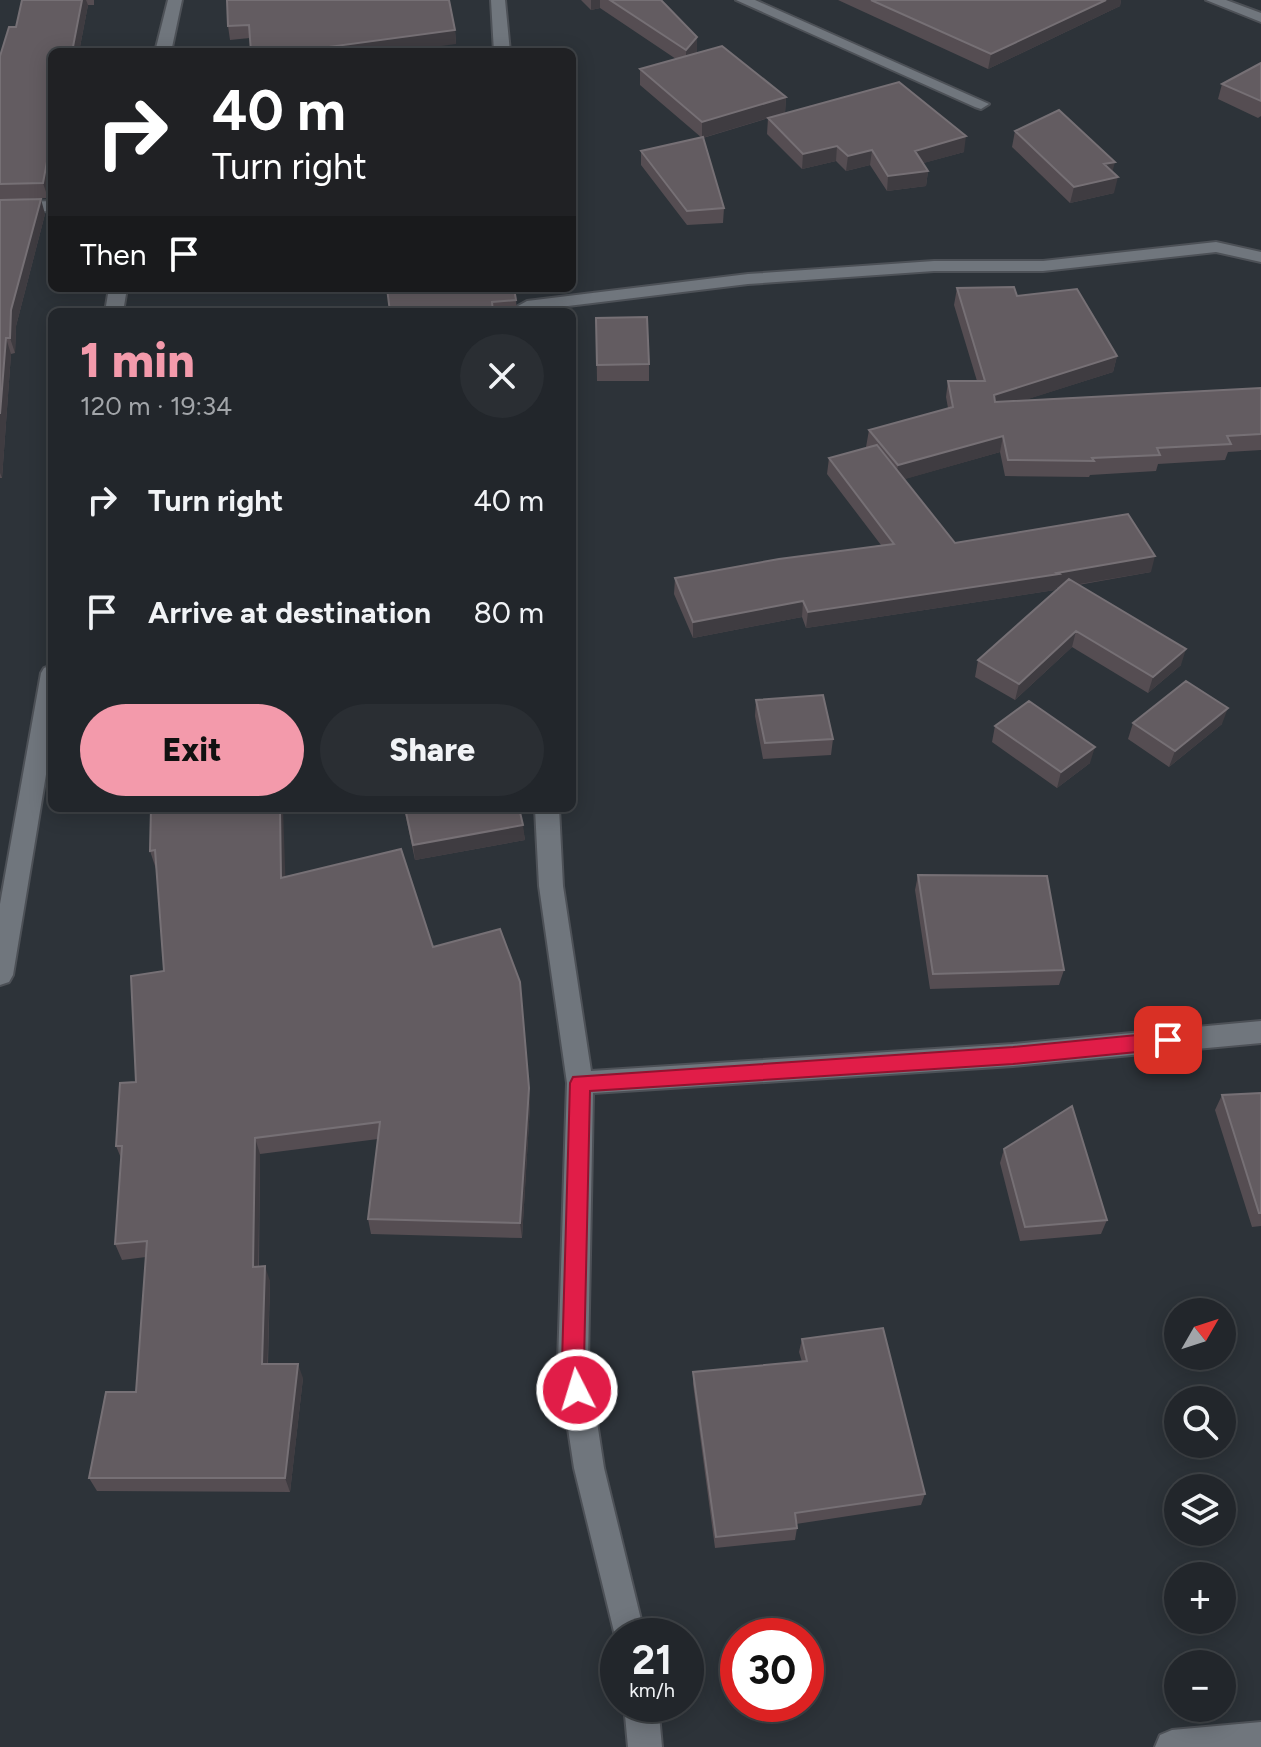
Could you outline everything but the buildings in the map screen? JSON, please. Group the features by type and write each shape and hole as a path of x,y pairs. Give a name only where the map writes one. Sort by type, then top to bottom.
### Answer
{"street":[{"path":"164,48 175,0"},
{"path":"498,0 502,48"},
{"path":"743,0 981,104"},
{"path":"1213,0 1261,18"},
{"path":"0,208 48,206"},
{"path":"527,302 748,279 934,266 1043,266 1216,247 1261,257"},
{"path":"0,975 48,696"},
{"path":"547,812 551,886 580,1083 573,1363 589,1468 625,1618"},
{"path":"580,1083 998,1057 1261,1032"},
{"path":"643,1722 645,1747"},
{"path":"1172,1747 1248,1742"}],"route":[{"path":"577,1390 573,1363 580,1083 828,1069 1168,1040"}]}
